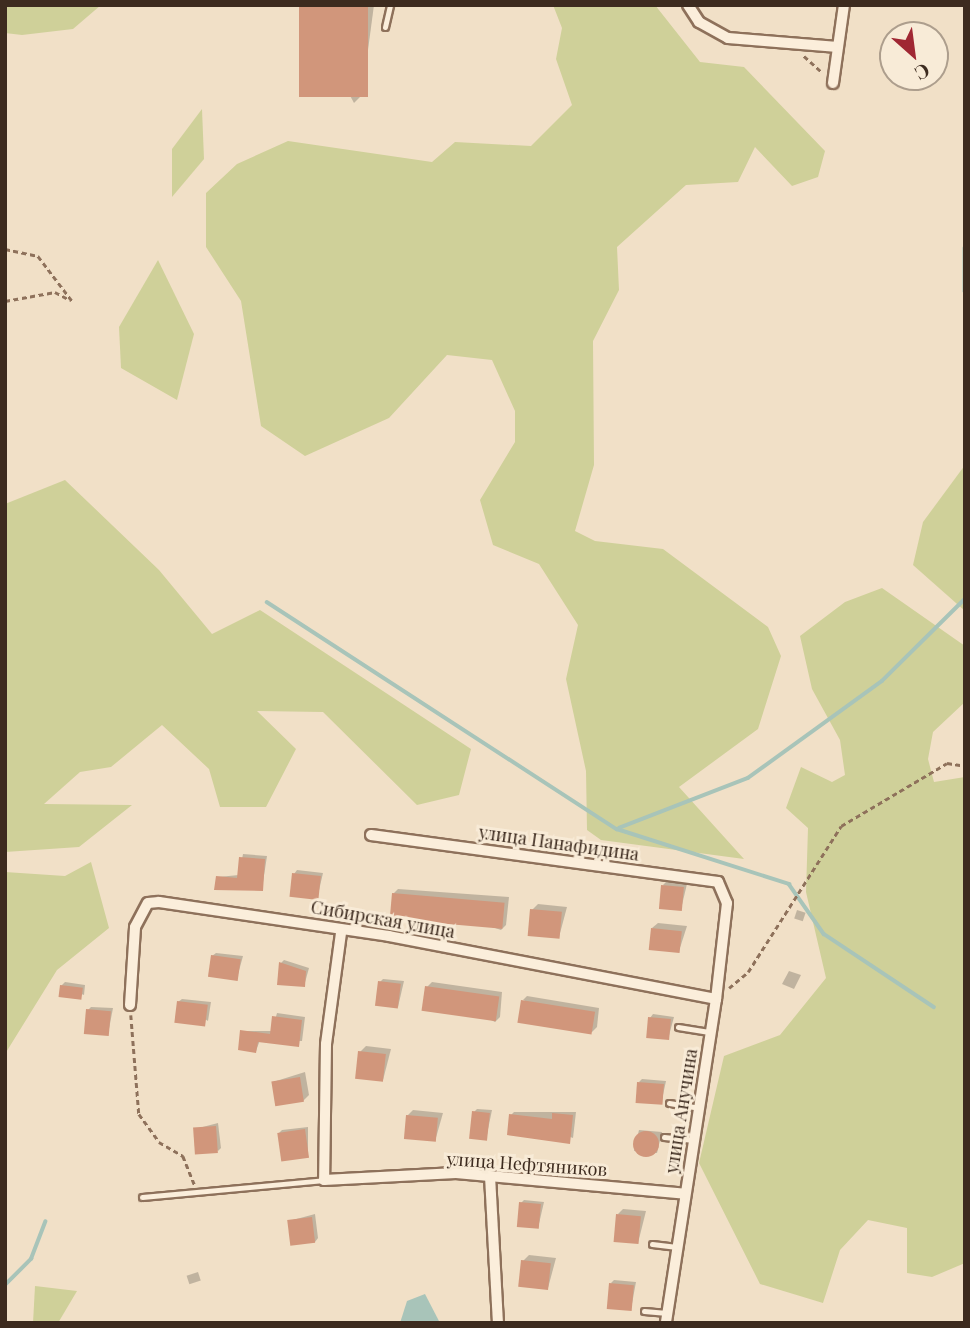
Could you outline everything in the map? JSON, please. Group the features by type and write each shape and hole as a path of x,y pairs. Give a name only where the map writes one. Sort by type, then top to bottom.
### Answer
{"street":[{"path":"688,5 699,22 728,38 838,47"},
{"path":"833,83 844,5"},
{"name":"улица Панафидина","path":"371,835 718,882 727,904"},
{"name":"Сибирская улица","path":"130,1005 135,927 148,903 341,933 389,936 716,999"},
{"name":"улица Анучина","path":"666,1318 716,999 727,904"},
{"path":"324,1181 326,1044 341,933"},
{"path":"490,1176 498,1323"},
{"name":"улица Нефтяников","path":"324,1181 490,1176 685,1194"}],"lane":[{"path":"385,27 390,5"},
{"path":"678,1027 711,1032"},
{"path":"669,1103 699,1108"},
{"path":"664,1138 694,1140"},
{"path":"142,1197 324,1181"},
{"path":"652,1244 677,1247"},
{"path":"644,1311 666,1318"}],"path":[{"path":"5,249 38,256 73,302 55,292 5,301"},
{"path":"716,999 748,972 841,826 947,763 965,766"},
{"path":"130,1005 139,1114 159,1142 183,1156 197,1191"}],"green space":[{"path":"5,5 101,5 73,29 22,35 5,33"},
{"path":"553,5 655,5 700,62 744,67 825,151 818,177 792,186 755,147 738,182 686,185 617,247 619,290 593,341 594,465 575,531 595,541 663,549 768,627 781,656 758,729 679,787 744,859 601,840 587,830 586,771 566,679 578,625 539,564 493,545 480,500 515,442 515,411 492,360 447,355 389,418 305,456 261,426 241,301 206,247 206,193 237,164 288,141 432,162 455,142 531,146 572,105 556,59 562,28"},
{"path":"202,109 204,159 172,197 172,149"},
{"path":"158,260 194,334 177,400 121,368 119,327"},
{"path":"965,465 965,611 913,565 923,522"},
{"path":"65,480 159,570 212,634 260,610 471,749 459,795 417,805 323,712 257,711 296,749 266,807 220,807 209,769 162,725 111,767 80,772 44,804 132,805 79,847 5,852 5,504"},
{"path":"882,588 965,646 965,702 933,732 928,759 934,782 965,777 965,1263 932,1277 907,1273 907,1228 868,1220 840,1250 823,1303 760,1284 699,1163 724,1056 780,1035 826,978 806,892 808,828 786,808 801,767 832,782 845,775 840,740 812,689 800,636 845,602"},
{"path":"91,862 109,928 57,970 5,1054 5,872 65,876"},
{"path":"35,1286 77,1291 58,1323 33,1323"}],"shaded area":[{"path":"425,1294 440,1323 400,1323 407,1301"}],"building":[{"path":"299,5 368,5 368,97 299,97"},
{"path":"239,857 265,859 263,891 214,890 216,876 237,878"},
{"path":"292,873 321,876 318,900 289,897"},
{"path":"661,885 684,887 682,911 659,909"},
{"path":"392,893 505,903 502,929 390,919"},
{"path":"530,909 562,912 560,939 528,936"},
{"path":"651,928 682,931 680,953 649,950"},
{"path":"211,955 241,959 238,981 208,977"},
{"path":"279,962 306,971 305,987 277,985"},
{"path":"378,981 401,984 398,1009 375,1006"},
{"path":"60,985 83,988 81,1000 59,997"},
{"path":"425,986 499,996 496,1021 422,1011"},
{"path":"521,1000 595,1012 591,1034 517,1023"},
{"path":"177,1001 208,1005 205,1027 174,1023"},
{"path":"86,1009 111,1011 109,1036 84,1034"},
{"path":"272,1016 302,1020 299,1047 258,1042 256,1053 238,1050 240,1030 270,1034"},
{"path":"648,1017 671,1019 669,1040 646,1038"},
{"path":"358,1051 386,1054 383,1082 355,1079"},
{"path":"300,1077 304,1102 275,1106 271,1082"},
{"path":"637,1082 664,1084 662,1105 636,1103"},
{"path":"472,1111 490,1113 487,1141 469,1139"},
{"path":"552,1113 573,1115 570,1144 507,1135 509,1114 552,1119"},
{"path":"406,1115 438,1118 436,1142 404,1139"},
{"path":"216,1126 218,1153 195,1155 193,1128"},
{"path":"305,1129 309,1158 281,1162 277,1133"},
{"path":"646,1131 655,1135 659,1144 655,1153 646,1157 637,1153 633,1144 637,1135"},
{"path":"519,1202 541,1204 539,1229 517,1227"},
{"path":"616,1214 641,1216 638,1244 614,1242"},
{"path":"312,1217 315,1243 290,1246 287,1220"},
{"path":"521,1260 551,1263 548,1290 518,1287"},
{"path":"609,1283 634,1285 632,1311 607,1309"}],"waterway":[{"path":"965,248 965,291"},
{"path":"619,828 748,778 882,681 965,599"},
{"path":"267,602 617,829 789,884 824,934 934,1007"},
{"path":"5,1285 31,1259 45,1222"}]}
